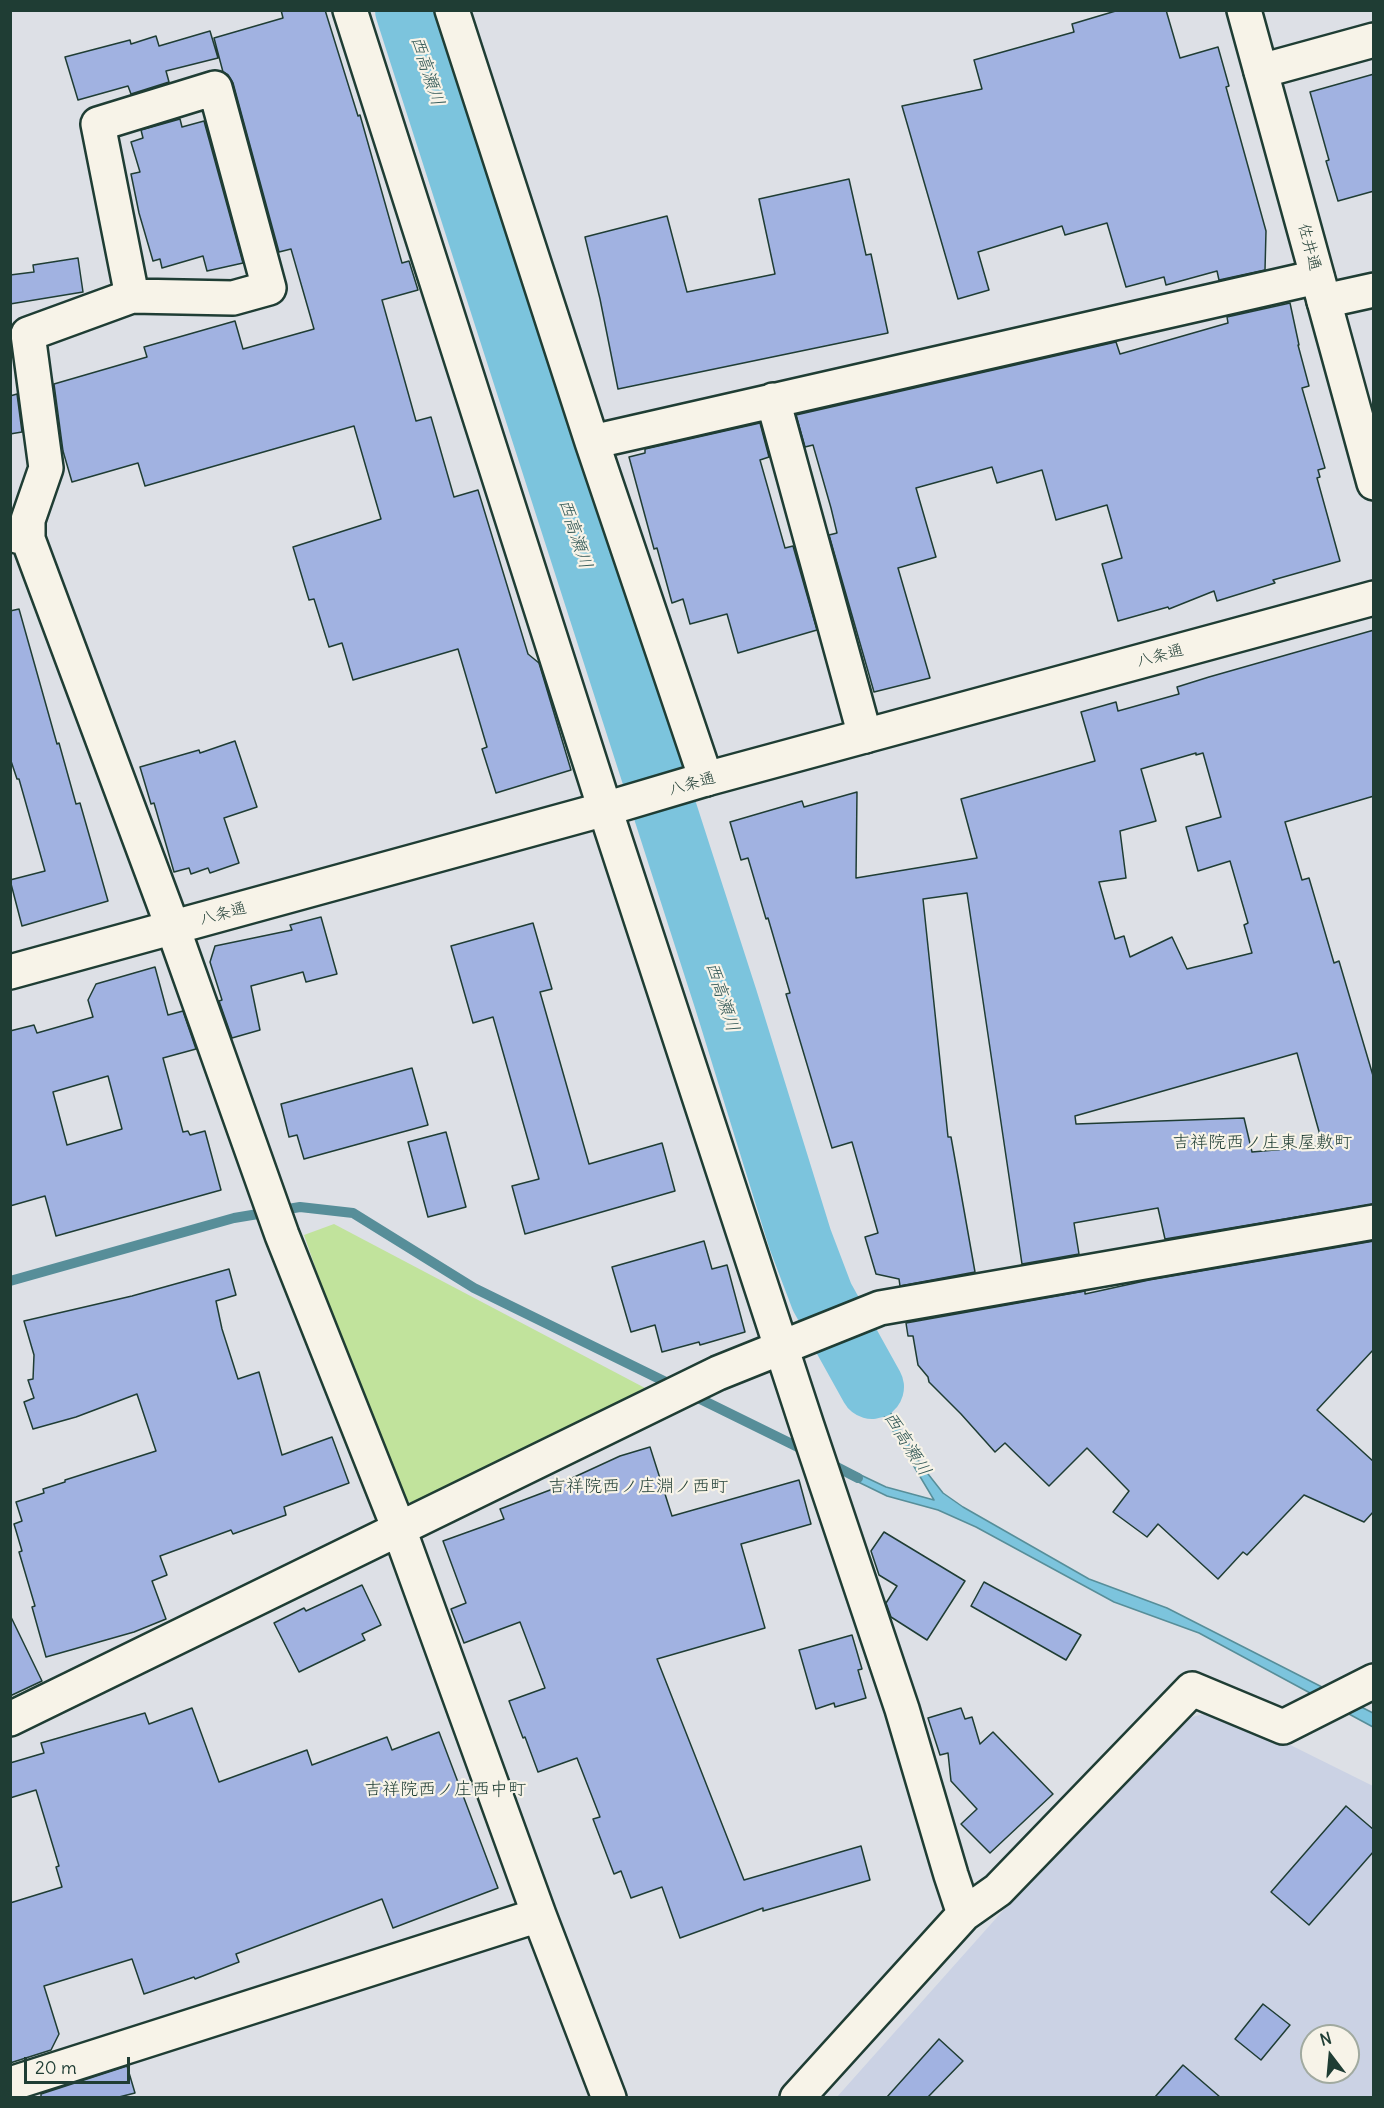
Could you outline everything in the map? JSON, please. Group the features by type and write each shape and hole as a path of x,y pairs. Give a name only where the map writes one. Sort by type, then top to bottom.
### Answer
{"street":[{"path":"350,10 605,809 790,1342 807,1426 902,1709 964,1914"},
{"path":"452,10 592,442 706,779"},
{"name":"佐井通","path":"1244,10 1374,483"},
{"path":"1261,72 1374,40"},
{"path":"132,296 98,124 215,88 269,288 232,298 132,296 28,334 46,468 19,537 173,928 282,1235 399,1528 539,1915 609,2097"},
{"path":"592,442 773,400 1321,289 1374,290"},
{"path":"773,400 865,736"},
{"name":"八条通","path":"10,972 605,809 706,779 1374,598"},
{"path":"10,1719 718,1372 868,1312 880,1308 1374,1222"},
{"path":"797,2097 964,1914 998,1890 1192,1689 1283,1727 1374,1681"},
{"path":"10,2084 539,1915"}],"shaded area":[{"path":"1211,1712 1244,1722 1373,1786 1373,2097 836,2098 1170,1723"}],"green space":[{"path":"334,1224 645,1388 417,1505 395,1495 304,1235"}],"water":[{"path":"846,1336 921,1465 943,1493 963,1507 1089,1579 1167,1608 1373,1713 1373,1727 1199,1633 1114,1602 976,1527 938,1510 887,1496 848,1477 846,1468 886,1487 934,1500 838,1339"}],"building":[{"path":"281,10 325,10 358,116 360,115 402,263 409,261 418,290 382,300 416,421 431,417 454,497 478,490 528,654 539,663 571,770 496,793 482,749 487,747 458,649 353,680 342,643 329,647 314,599 309,600 293,547 381,519 354,426 145,486 138,463 72,482 63,451 54,384 147,357 144,347 235,321 243,349 314,329 291,249 279,252 233,83 223,72 214,38 283,18"},
{"path":"1119,10 1166,10 1180,58 1218,47 1229,86 1226,87 1266,231 1265,270 1219,280 1217,271 1166,285 1164,277 1126,287 1107,223 1065,235 1062,226 978,252 989,290 958,299 902,106 982,89 974,60 1074,32 1072,24"},
{"path":"210,31 218,58 166,71 169,82 131,94 128,86 78,100 65,57 130,40 131,44 156,36 159,46"},
{"path":"1374,74 1374,191 1338,201 1310,92"},
{"path":"180,119 182,127 204,121 243,263 207,271 203,256 162,268 160,259 153,261 139,213 131,174 140,172 131,142 143,138 141,130"},
{"path":"849,179 866,255 871,254 888,333 618,389 585,237 667,216 687,292 775,274 759,199"},
{"path":"78,258 83,292 10,304 10,275 34,272 33,265"},
{"path":"1290,303 1309,386 1302,388 1325,468 1318,470 1320,477 1317,478 1340,561 1273,580 1275,583 1217,601 1214,591 1169,609 1168,607 1118,621 1102,564 1122,558 1107,505 1056,520 1042,470 997,483 992,467 916,488 936,557 898,568 930,678 874,692 829,535 837,533 831,508 813,445 805,447 796,415 1116,342 1120,354 1228,323 1227,317"},
{"path":"17,394 22,432 10,434 10,396"},
{"path":"760,423 769,457 760,460 785,548 793,546 817,630 738,653 727,614 690,624 683,599 672,603 657,548 654,549 629,457 645,453 645,449"},
{"path":"19,609 57,744 59,743 76,804 80,803 108,901 22,926 10,880 45,871 19,779 17,779 10,758 10,611"},
{"path":"1374,630 1374,796 1285,822 1302,880 1309,878 1334,963 1339,961 1374,1079 1374,1204 1165,1239 1158,1208 1074,1223 1079,1254 1022,1264 967,893 923,899 948,1137 951,1137 975,1272 900,1286 899,1279 876,1274 865,1237 878,1233 852,1142 832,1148 786,994 790,993 768,918 766,919 748,858 741,860 730,822 802,801 804,807 857,792 856,878 977,858 961,799 1095,761 1081,712 1116,702 1118,711 1179,694 1177,687","holes":["1196,753 1196,755 1203,753 1221,817 1186,827 1198,871 1230,861 1248,923 1244,925 1252,953 1187,969 1172,937 1130,957 1124,936 1115,939 1099,882 1126,878 1120,831 1156,821 1141,769","1297,1053 1320,1135 1317,1136 1320,1146 1252,1152 1244,1118 1076,1124 1075,1116"]},
{"path":"235,741 257,807 224,818 239,863 210,873 208,868 191,874 189,868 174,872 154,803 151,804 140,767 199,750 200,753"},
{"path":"321,917 337,974 306,982 303,972 251,986 260,1030 232,1038 219,1001 222,1000 210,962 215,946 292,930 290,925"},
{"path":"533,923 552,989 540,992 589,1164 662,1143 675,1191 525,1234 512,1186 539,1179 493,1017 473,1023 451,946"},
{"path":"155,967 168,1015 183,1011 196,1049 163,1058 183,1132 188,1131 190,1135 205,1131 221,1190 56,1236 45,1196 10,1206 10,1031 34,1025 37,1033 93,1017 88,1000 96,984","holes":["108,1076 122,1129 67,1145 53,1092"]},
{"path":"412,1068 428,1125 304,1159 297,1135 289,1137 281,1104"},
{"path":"446,1132 466,1207 428,1217 408,1142"},
{"path":"704,1241 712,1269 727,1265 745,1332 700,1345 699,1342 662,1352 655,1325 631,1332 612,1267"},
{"path":"1374,1241 1374,1349 1317,1410 1374,1462 1374,1511 1364,1522 1304,1495 1247,1555 1243,1552 1218,1579 1158,1524 1147,1537 1113,1512 1129,1491 1087,1448 1049,1486 1005,1443 995,1452 929,1382 928,1377 918,1365 913,1336 908,1336 906,1323 1085,1291 1085,1294 1149,1280"},
{"path":"229,1269 236,1295 216,1301 222,1329 238,1379 259,1372 282,1455 332,1437 349,1483 284,1507 286,1515 233,1534 231,1530 160,1556 167,1575 152,1581 166,1619 134,1632 46,1657 32,1607 35,1606 19,1552 22,1551 14,1524 22,1521 16,1502 44,1493 43,1489 65,1482 65,1480 156,1451 137,1394 76,1417 33,1429 24,1402 34,1398 28,1380 33,1379 34,1355 24,1321 132,1296"},
{"path":"650,1447 672,1516 799,1480 811,1524 741,1544 765,1628 657,1659 744,1880 861,1846 870,1880 763,1911 763,1908 680,1938 662,1887 631,1898 621,1871 614,1874 593,1819 600,1817 577,1758 538,1772 509,1701 545,1688 520,1622 464,1643 451,1609 466,1603 443,1541 504,1519 500,1509 558,1487 557,1485 620,1456"},
{"path":"884,1532 965,1581 927,1640 891,1617 886,1603 897,1586 879,1575 871,1551"},
{"path":"984,1582 1081,1635 1066,1660 971,1606"},
{"path":"362,1585 381,1625 362,1634 365,1640 299,1672 274,1623 304,1608 306,1611"},
{"path":"10,1615 42,1681 10,1696"},
{"path":"852,1635 862,1669 858,1670 866,1698 835,1707 834,1703 816,1709 799,1650"},
{"path":"192,1708 219,1782 307,1750 312,1765 387,1737 392,1750 439,1732 498,1888 393,1928 382,1899 236,1954 239,1962 195,1979 194,1977 144,1994 132,1959 44,1986 59,2034 51,2050 10,2063 10,1903 62,1887 56,1867 59,1866 36,1790 10,1798 10,1763 44,1753 41,1743 145,1713 149,1724"},
{"path":"961,1708 965,1719 972,1717 980,1744 993,1732 1053,1794 990,1853 961,1824 977,1809 951,1781 948,1753 940,1755 928,1718"},
{"path":"1346,1806 1374,1830 1374,1851 1309,1925 1271,1892"},
{"path":"1263,2004 1290,2025 1261,2060 1235,2039"},
{"path":"939,2039 963,2061 928,2097 887,2097"},
{"path":"1183,2065 1220,2097 1155,2097"},
{"path":"127,2066 135,2093 119,2097 41,2097 41,2094"}],"waterway":[{"name":"西高瀬川","path":"407,10 726,1000 800,1239 822,1297 872,1387"},
{"path":"10,1281 234,1218 300,1207 353,1213 474,1288 676,1387"},
{"path":"690,1394 808,1452"},
{"path":"827,1462 858,1478"}],"district":[{"name":"吉祥院西ノ庄東屋敷町","path":"1262,1143"},
{"name":"吉祥院西ノ庄淵ノ西町","path":"638,1487"},
{"name":"吉祥院西ノ庄西中町","path":"445,1790"}]}
